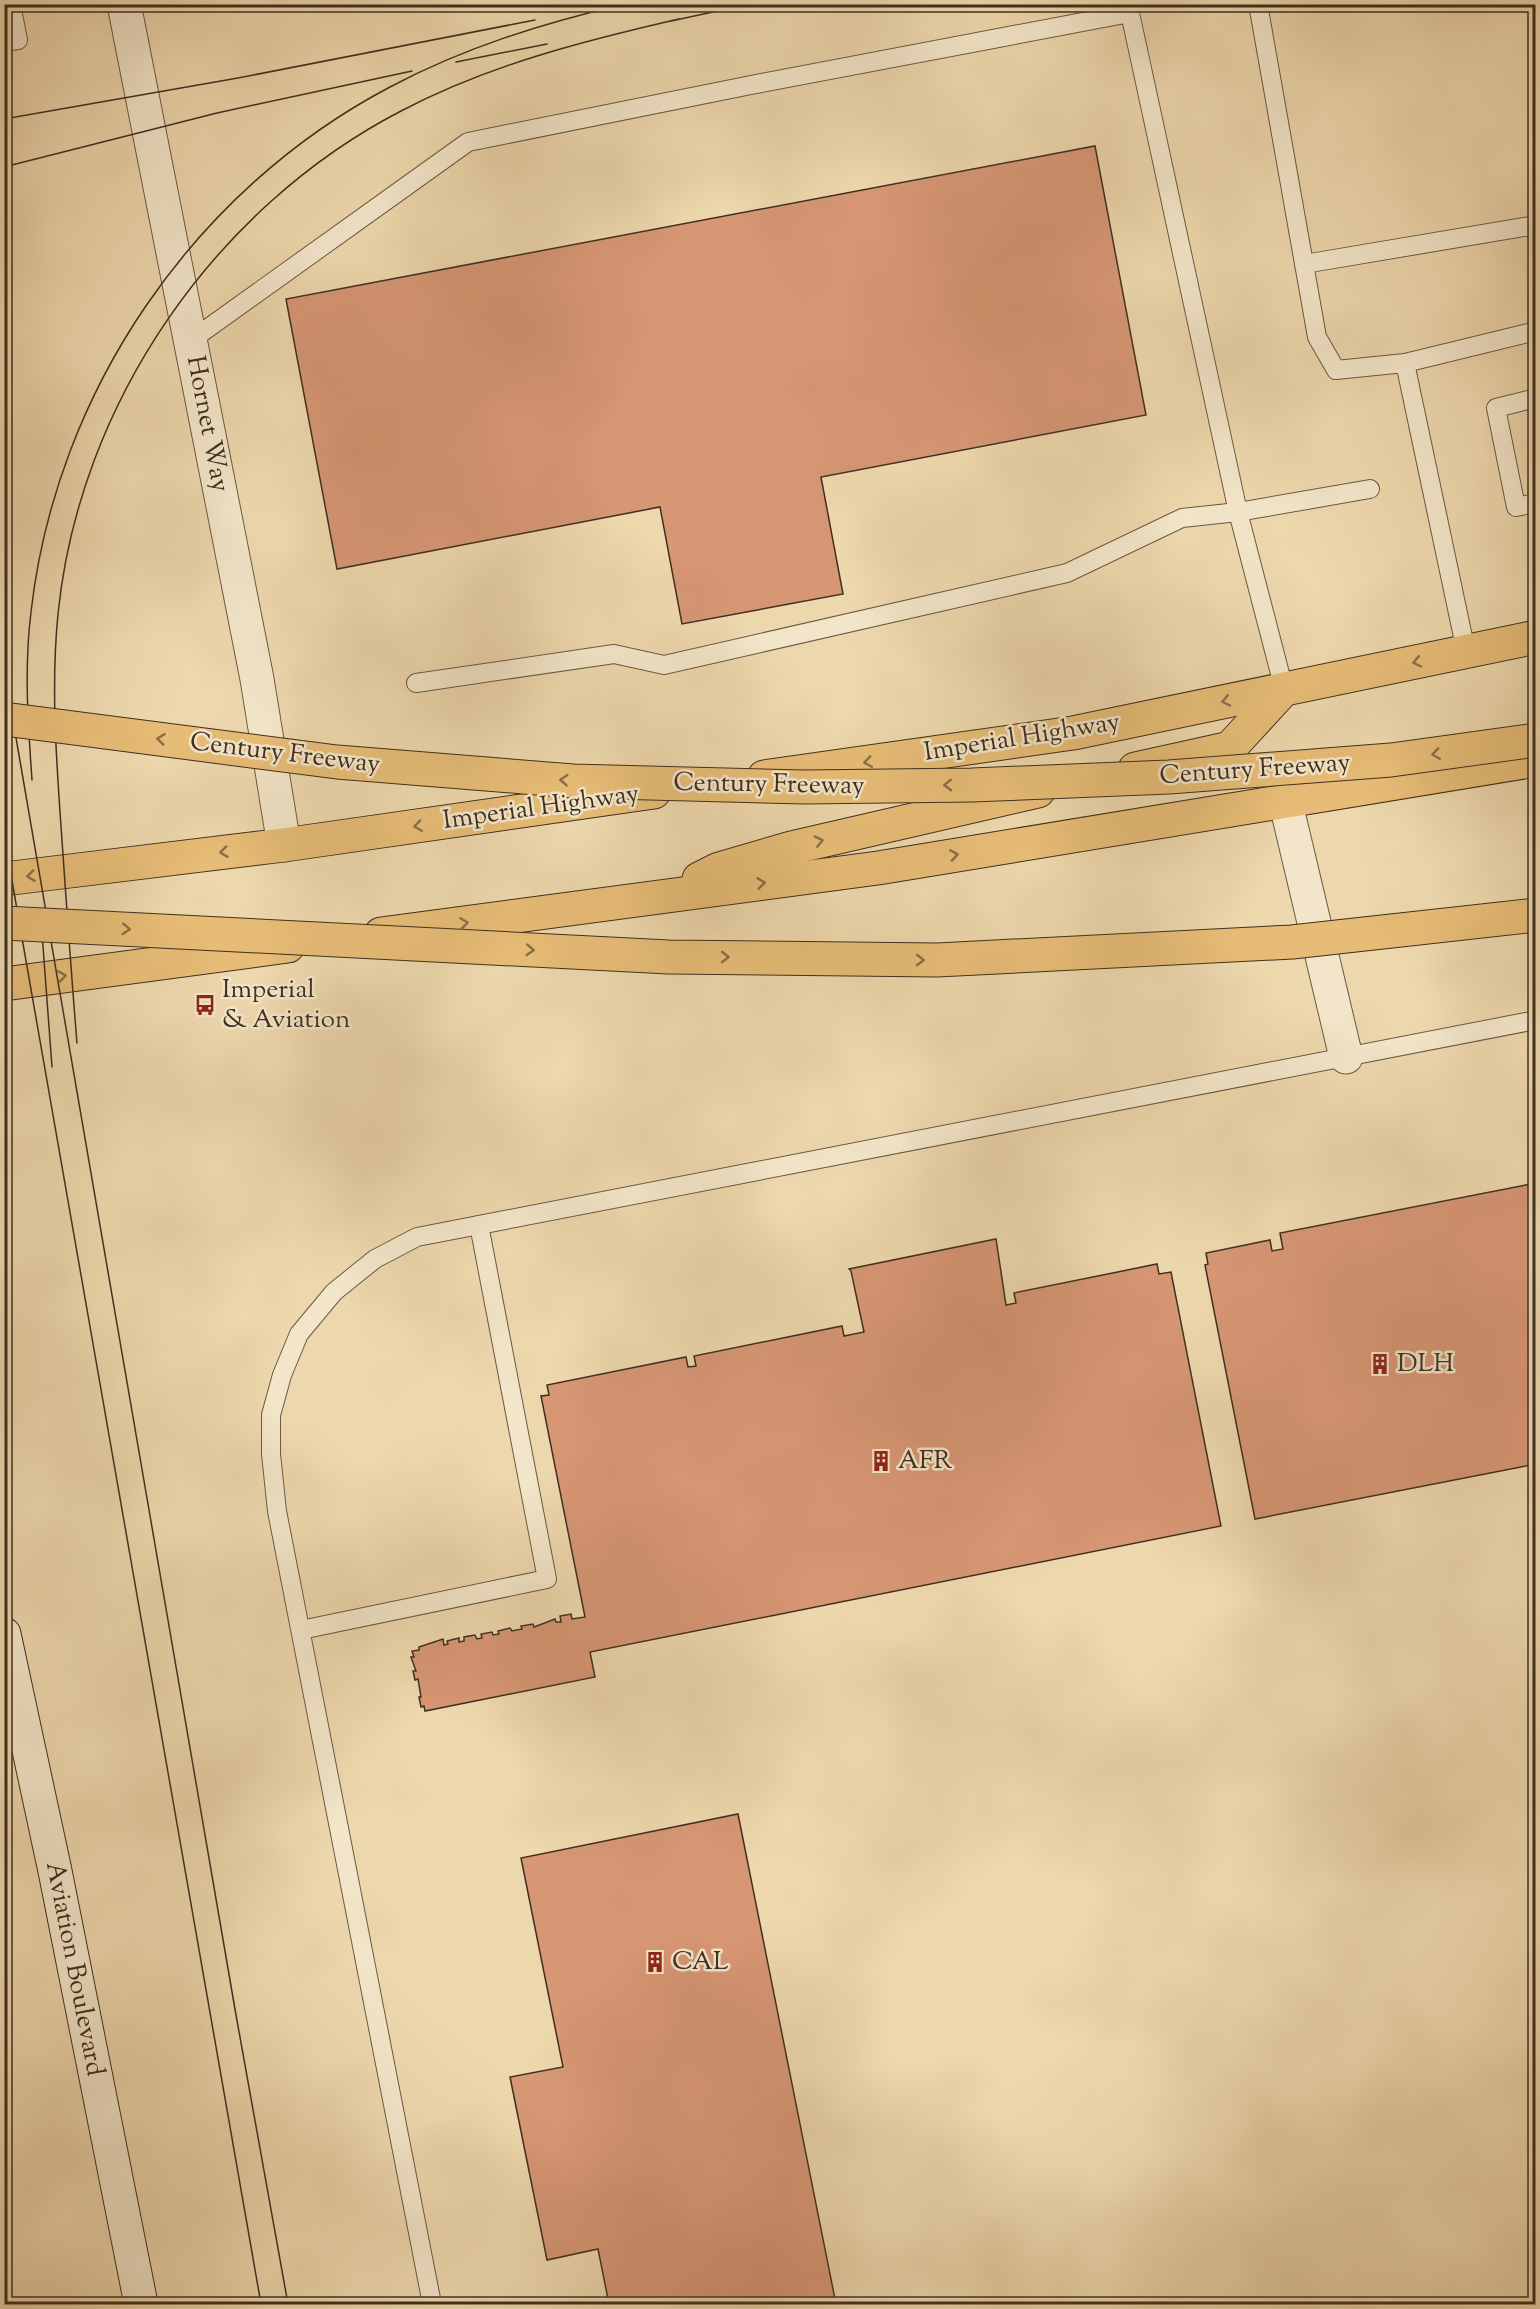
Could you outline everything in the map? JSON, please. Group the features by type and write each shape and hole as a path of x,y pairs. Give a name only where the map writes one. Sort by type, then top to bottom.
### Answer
{"main road":[{"name":"Imperial Highway","path":"4,879 284,844 1073,733 1536,637"},
{"path":"665,896 719,869 791,848 1230,748 1284,689"},
{"name":"Century Freeway","path":"4,719 337,762 573,781 805,787 972,785 1169,777 1391,760 1536,740"},
{"path":"4,984 878,868 1536,760"},
{"path":"4,923 669,957 937,960 1292,942 1536,915"}],"street":[{"name":"Hornet Way","path":"124,4 257,679 284,844"},
{"path":"1285,800 1346,1057"},
{"name":"Aviation Boulevard","path":"4,1634 55,1871 141,2304"}],"lane":[{"path":"4,42 18,40 11,4"},
{"path":"1258,4 1317,337 1336,370 1405,363 1536,331"},
{"path":"190,340 468,142 1130,13 1238,512 1284,689"},
{"path":"1304,264 1536,225"},
{"path":"1405,363 1466,651"},
{"path":"1536,399 1496,408 1516,507 1536,503"},
{"path":"416,683 614,654 663,664 1067,573 1182,518 1238,512 1370,489"},
{"path":"432,2304 277,1511 271,1454 271,1415 282,1375 298,1334 334,1292 375,1259 417,1237 1536,1020"},
{"path":"301,1630 547,1579 479,1224"}],"building":[{"path":"1095,146 1146,415 821,477 843,594 682,624 660,507 337,569 286,299"},
{"name":"DLH","path":"1536,1183 1536,1464 1255,1519 1205,1265 1208,1264 1206,1253 1270,1240 1272,1251 1283,1249 1280,1233"},
{"name":"AFR","path":"996,1239 1006,1305 1016,1303 1014,1293 1157,1264 1159,1274 1171,1272 1221,1526 590,1652 595,1677 425,1711 424,1706 421,1707 418,1679 415,1680 413,1671 416,1671 411,1657 414,1657 412,1651 419,1650 419,1647 443,1639 444,1645 448,1644 447,1641 459,1638 459,1642 464,1641 464,1637 475,1635 477,1639 482,1638 481,1634 492,1632 493,1635 499,1634 498,1631 510,1628 512,1631 522,1629 521,1626 533,1624 534,1627 555,1619 556,1622 561,1622 560,1616 571,1614 572,1619 585,1617 541,1396 549,1395 547,1385 686,1357 688,1367 696,1366 694,1356 842,1326 844,1336 864,1332 849,1269"},
{"name":"CAL","path":"738,1814 836,2304 609,2304 598,2249 547,2260 510,2077 563,2067 521,1858"}],"tram line":[{"path":"32,780 28,717 28,654 31,612 46,530 70,451 104,376 146,305 197,240 255,181 319,130 390,87 476,48 565,19 625,4"},
{"path":"671,21 750,4"},
{"path":"77,1043 56,746 58,614 71,536 94,460 126,388 167,320 216,257 271,201 333,152 401,111 468,80 537,56 679,19"},
{"path":"4,119 238,78 535,20"},
{"path":"456,62 547,44"},
{"path":"4,167 217,113 412,71"},
{"path":"4,668 236,2015 288,2304"},
{"path":"4,835 261,2304"},
{"path":"42,933 52,1067"}],"place":[{"name":"Imperial & Aviation","path":"205,1005"},
{"name":"DLH","path":"1380,1364"},
{"name":"AFR","path":"881,1461"},
{"name":"CAL","path":"655,1962"}]}
